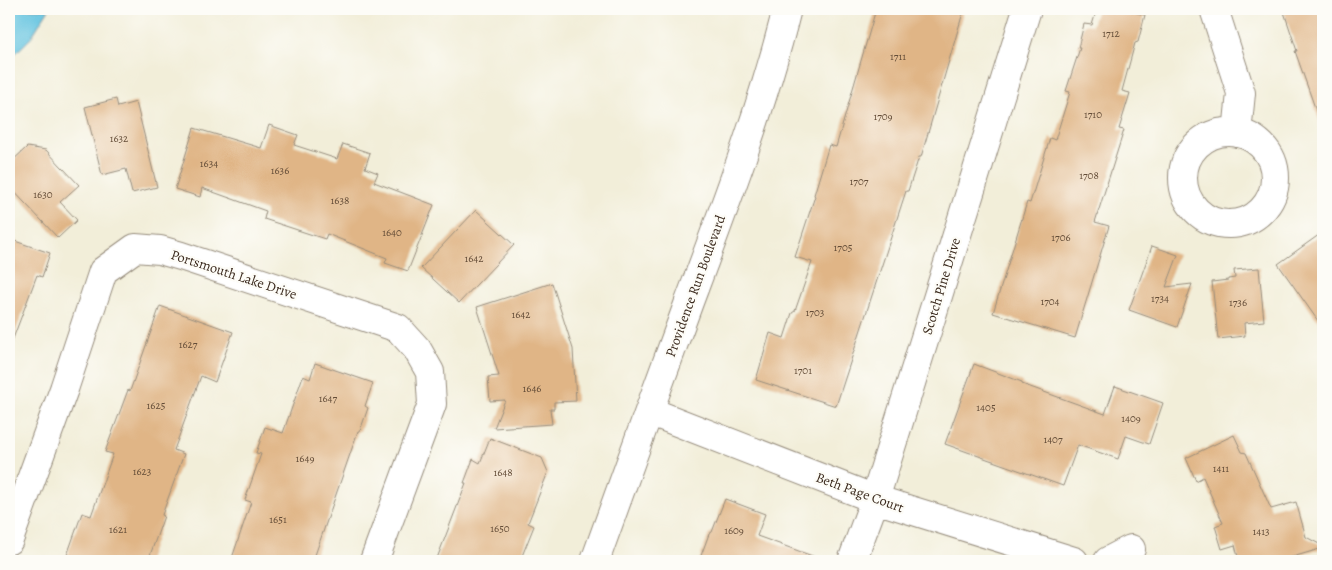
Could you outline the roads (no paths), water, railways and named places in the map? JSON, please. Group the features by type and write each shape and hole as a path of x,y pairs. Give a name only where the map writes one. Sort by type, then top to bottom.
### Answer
{"street":[{"name":"Providence Run Boulevard","path":"595,561 721,218 754,122 787,9"},
{"name":"Scotch Pine Drive","path":"852,561 875,499 1027,9"},
{"path":"1214,9 1242,93 1237,133"},
{"name":"Portsmouth Lake Drive","path":"9,540 64,389 103,271 135,248 160,250 181,256 398,328 417,350 430,372 432,404 374,561"},
{"name":"Beth Page Court","path":"649,410 875,499 1074,561"}],"water":[{"path":"9,9 49,9 30,39 9,60"}]}
